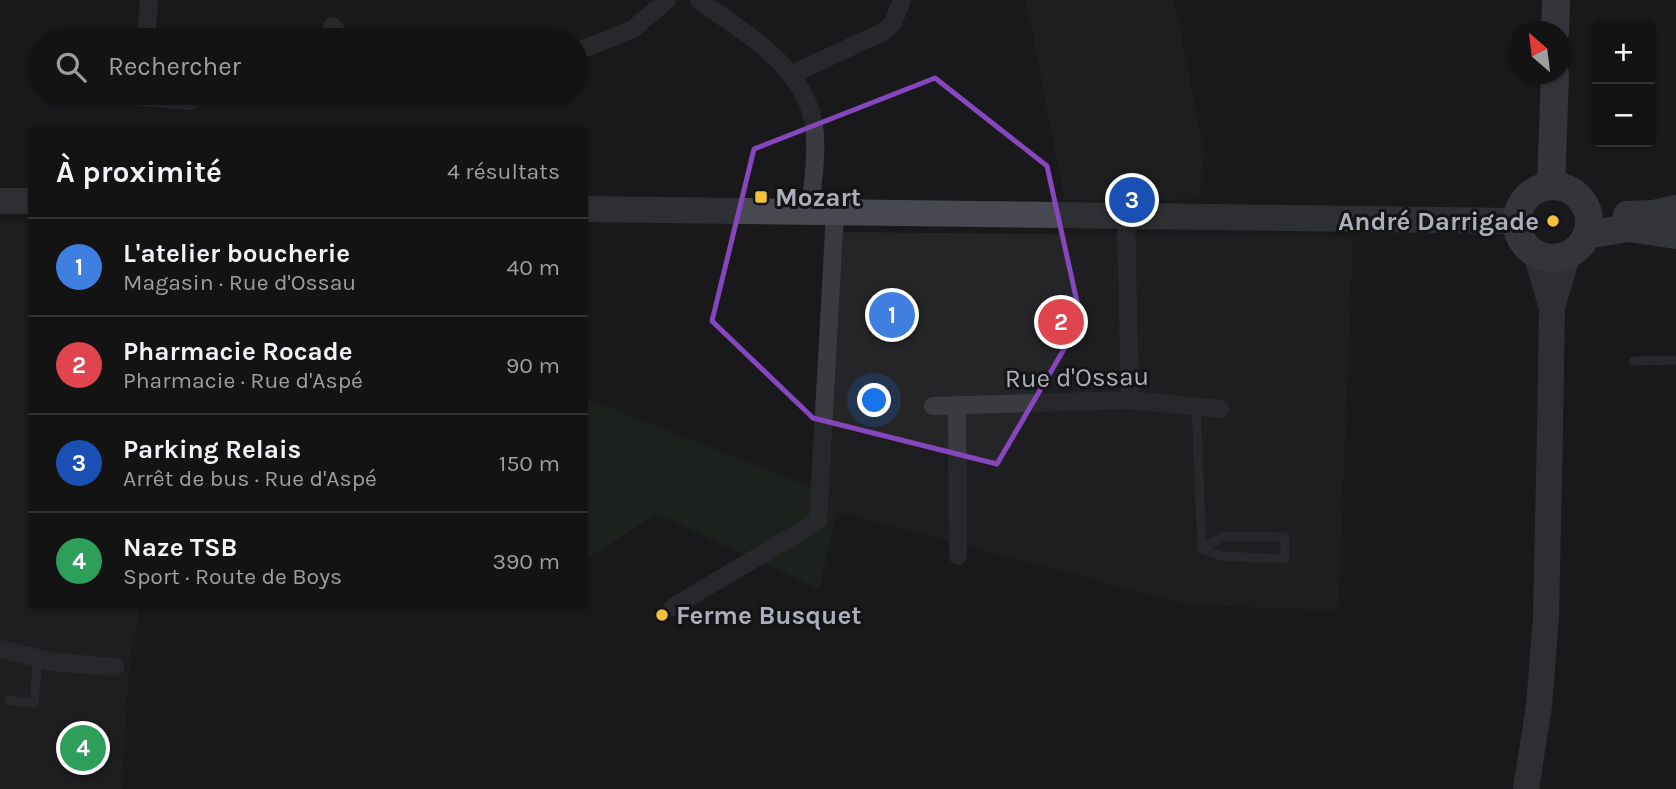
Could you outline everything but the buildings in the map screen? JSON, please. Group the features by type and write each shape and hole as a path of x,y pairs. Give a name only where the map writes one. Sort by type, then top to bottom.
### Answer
{"main road":[{"path":"1555,21 1556,0"},
{"path":"1551,186 1555,84"},
{"path":"1552,308 1581,234 1583,202 1574,193 1551,186 1530,195 1522,204 1517,221 1520,236 1525,245 1536,253 1554,258 1581,234 1676,209"},
{"path":"0,201 28,201"},
{"path":"588,209 1517,221"},
{"path":"1581,234 1628,228 1676,235"},
{"path":"1526,789 1539,706 1545,618 1552,308 1536,253"}],"street":[{"path":"147,28 149,0"},
{"path":"588,47 633,29 667,0"},
{"path":"673,607 818,521 822,213 814,125 792,74 766,50 699,0"},
{"path":"792,74 883,32 893,23 902,0"},
{"path":"1126,216 1129,400"},
{"name":"Rue d'Ossau","path":"933,406 1129,400 1220,409"},
{"path":"957,405 958,556"},
{"path":"0,649 53,662 115,667"}],"lane":[{"path":"1633,361 1676,360"},
{"path":"1196,405 1202,549"},
{"path":"1224,536 1285,537 1284,559 1222,555 1202,549 1224,536"},
{"path":"9,700 34,703 38,658"}],"highlighted area":[{"path":"935,78 1047,166 1081,320 997,464 813,418 712,321 754,149"}],"shaded area":[{"path":"1026,0 1174,0 1204,151 1200,199 1065,200"},
{"path":"0,222 28,223 28,609 139,609 130,656 121,789 0,789"},
{"path":"843,232 1353,237 1338,611 1186,604 827,509"},
{"path":"588,399 840,499 819,589 657,514 588,557"}],"place":[{"name":"Mozart","path":"761,197"},
{"name":"Parking Relais","path":"1132,200"},
{"name":"André Darrigade","path":"1553,221"},
{"name":"L'atelier boucherie","path":"892,315"},
{"name":"Pharmacie Rocade","path":"1061,322"},
{"name":"Ferme Busquet","path":"662,615"},
{"name":"Naze TSB","path":"83,748"}]}
